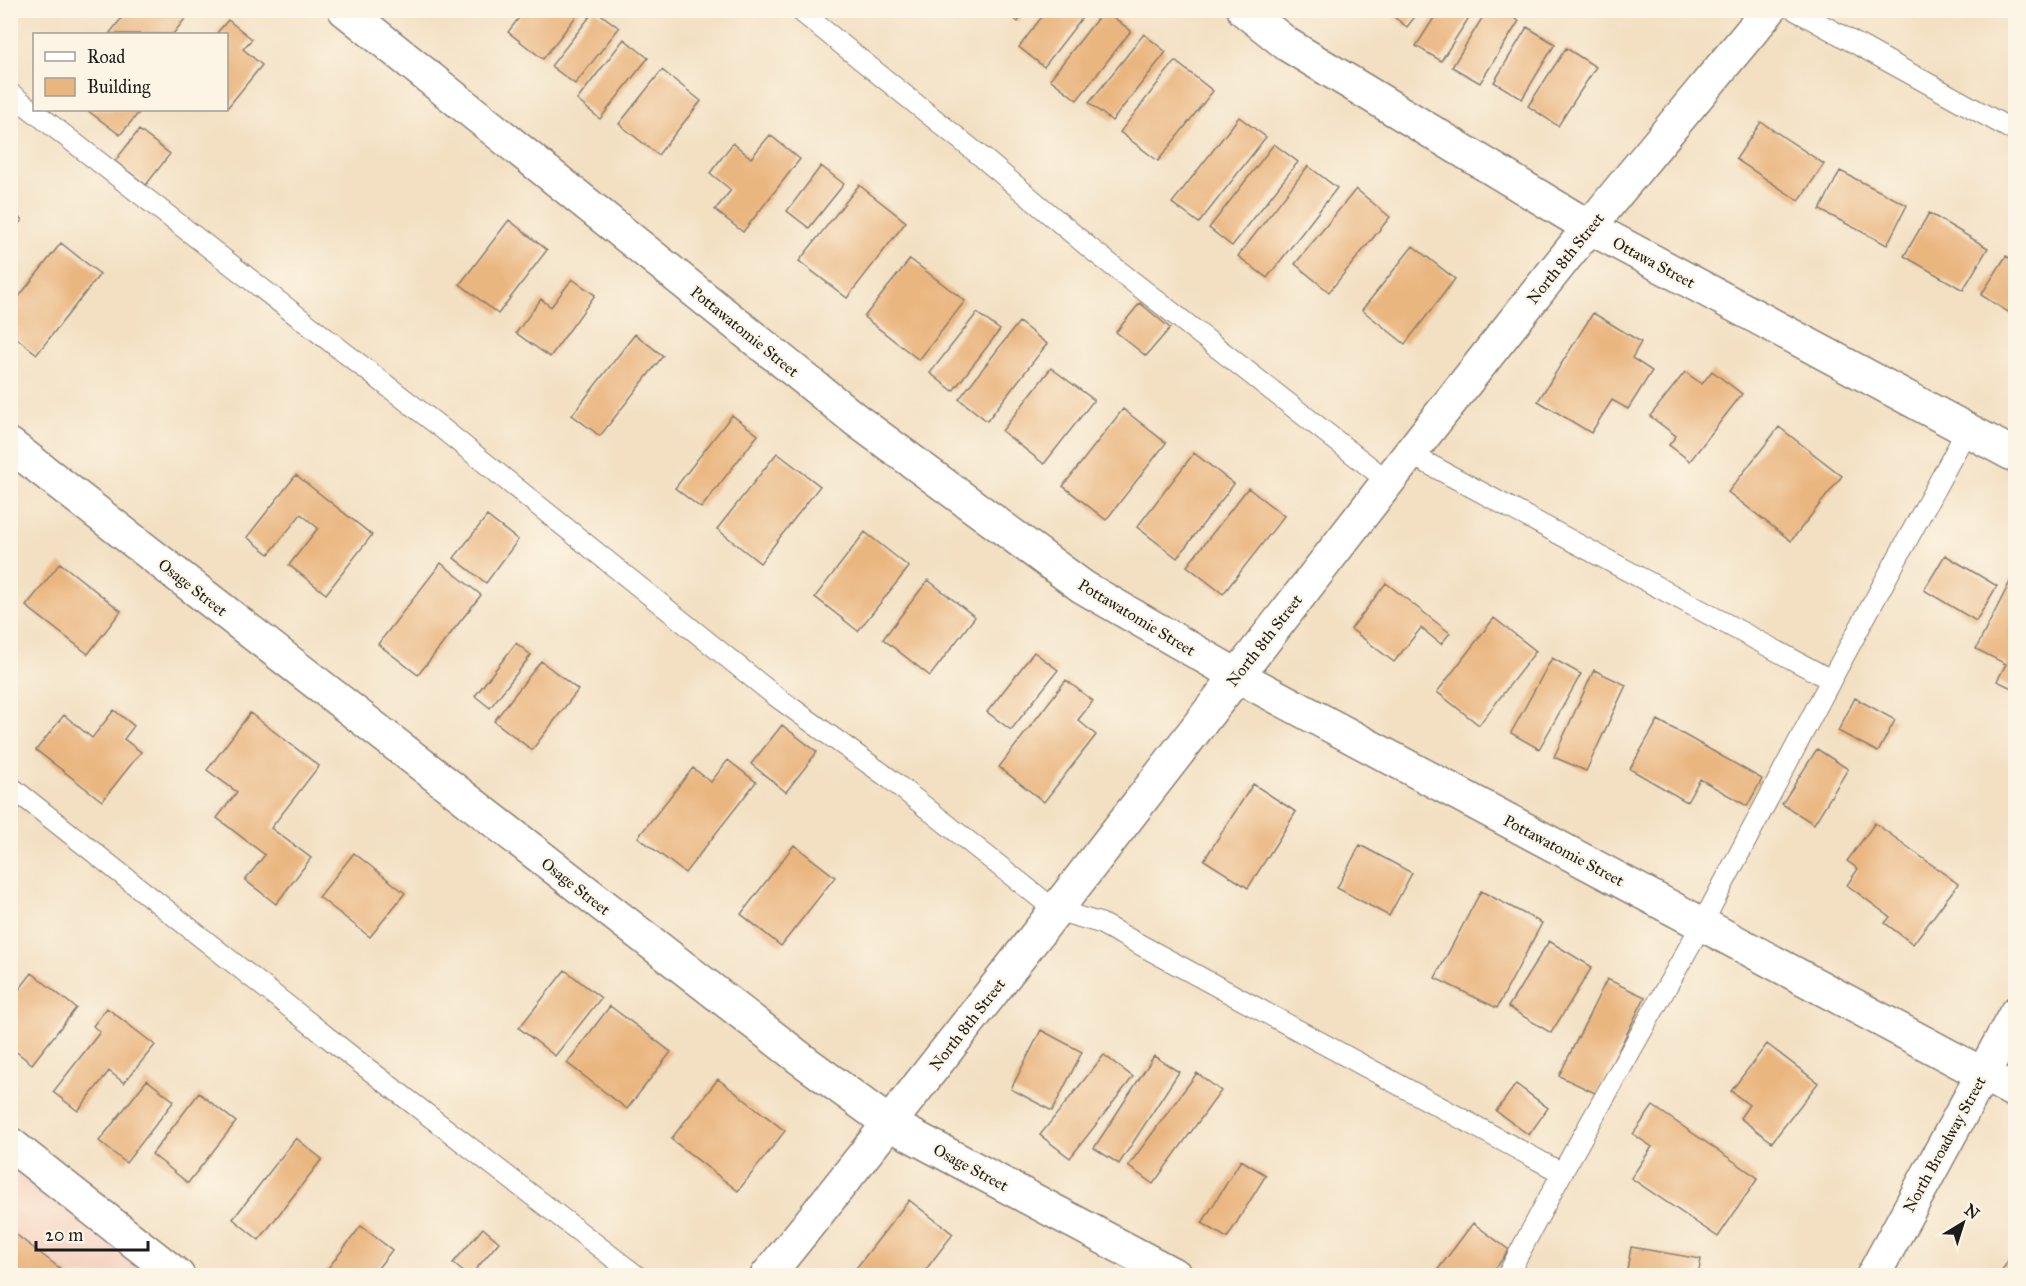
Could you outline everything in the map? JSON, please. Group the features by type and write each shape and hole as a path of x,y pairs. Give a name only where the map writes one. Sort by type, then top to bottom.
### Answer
{"street":[{"name":"Pottawatomie Street","path":"345,10 856,420 1083,587 1236,675 2016,1092"},
{"name":"Ottawa Street","path":"1244,10 1288,45 1589,227 2016,456"},
{"name":"North 8th Street","path":"767,1275 890,1124 1236,675 1589,227 1769,10"},
{"name":"Osage Street","path":"10,445 801,1059 890,1124 1176,1275"},
{"name":"North Broadway Street","path":"1873,1275 2016,1013"},
{"path":"10,1144 178,1275"}],"lane":[{"path":"800,10 1091,249 1389,482"},
{"path":"1795,10 2016,132"},
{"path":"10,93 33,111"},
{"path":"33,111 439,426 774,695 890,779 1054,910 1100,923 1562,1173"},
{"path":"1507,1275 1702,924 1967,430"},
{"path":"1410,454 1831,680"},
{"path":"10,786 355,1059 637,1275"}],"shaded area":[{"path":"11,1144 178,1275 11,1275"}],"building":[{"path":"128,10 192,10 174,33 110,33"},
{"path":"525,10 581,10 543,59 508,32"},
{"path":"595,10 619,28 575,84 551,66"},
{"path":"1003,10 1026,10 1018,22"},
{"path":"1047,10 1088,10 1044,67 1019,47"},
{"path":"1104,10 1131,31 1077,100 1050,79"},
{"path":"1385,10 1420,10 1407,27"},
{"path":"1439,10 1474,10 1441,61 1416,46"},
{"path":"1487,10 1501,10 1519,21 1480,83 1452,67"},
{"path":"228,20 252,39 243,49 262,65 228,107 228,33 217,33"},
{"path":"1527,27 1555,44 1522,99 1494,82"},
{"path":"1144,34 1166,52 1112,121 1089,103"},
{"path":"624,39 648,58 600,119 577,100"},
{"path":"1566,48 1596,67 1558,126 1528,106"},
{"path":"1175,61 1213,91 1158,161 1120,132"},
{"path":"662,70 701,101 658,155 619,124"},
{"path":"88,111 140,111 120,135"},
{"path":"1239,117 1266,137 1199,223 1172,203"},
{"path":"1761,122 1824,164 1799,201 1736,159"},
{"path":"139,130 170,154 146,185 115,161"},
{"path":"770,135 800,159 743,232 715,210 731,190 710,173 733,143 751,158"},
{"path":"1274,144 1298,162 1232,246 1209,228"},
{"path":"821,166 844,184 809,228 787,211"},
{"path":"1308,166 1337,188 1267,278 1238,256"},
{"path":"1840,171 1907,205 1887,245 1820,210"},
{"path":"859,185 906,222 847,298 799,261"},
{"path":"1356,189 1390,217 1329,292 1295,264"},
{"path":"10,211 22,220 10,235"},
{"path":"1929,213 1988,248 1963,290 1904,256"},
{"path":"509,220 547,250 498,314 460,284"},
{"path":"61,243 100,274 37,354 10,333 10,308"},
{"path":"1413,246 1455,279 1405,344 1362,310"},
{"path":"2006,256 2016,262 2016,317 1981,295"},
{"path":"910,259 965,301 919,360 864,317"},
{"path":"572,279 595,295 550,357 516,333 541,299 551,307"},
{"path":"1140,303 1170,328 1146,356 1116,332"},
{"path":"977,313 1000,330 953,391 930,373"},
{"path":"1593,313 1641,342 1632,358 1652,371 1628,409 1612,400 1591,433 1538,401"},
{"path":"1019,322 1047,344 987,421 959,399"},
{"path":"635,334 663,356 600,436 572,415"},
{"path":"1051,368 1094,400 1044,464 1002,431"},
{"path":"1712,371 1742,394 1690,461 1669,445 1676,436 1650,416 1685,372 1702,384"},
{"path":"1123,409 1166,443 1106,520 1063,486"},
{"path":"732,415 758,435 701,508 675,488"},
{"path":"1779,427 1842,476 1791,541 1728,492"},
{"path":"777,453 820,486 760,563 717,529"},
{"path":"1194,453 1234,484 1177,558 1137,527"},
{"path":"296,475 372,535 326,594 289,565 318,528 301,514 269,554 247,537"},
{"path":"1248,488 1284,516 1223,594 1187,566"},
{"path":"487,516 518,540 486,583 454,558"},
{"path":"865,532 909,567 858,631 815,597"},
{"path":"1945,555 1997,586 1976,621 1924,590"},
{"path":"60,563 121,611 88,654 26,606"},
{"path":"441,563 481,595 418,675 378,644"},
{"path":"2016,570 2016,690 1997,681 2006,664 1976,649"},
{"path":"928,580 975,617 930,676 883,639"},
{"path":"1386,583 1450,633 1441,644 1421,628 1394,662 1351,629"},
{"path":"1494,618 1536,651 1479,725 1437,692"},
{"path":"516,643 531,655 490,708 475,696"},
{"path":"1034,652 1058,670 1011,730 987,712"},
{"path":"1552,658 1581,674 1539,749 1511,733"},
{"path":"541,661 578,690 532,750 494,721"},
{"path":"1594,670 1626,685 1586,771 1554,757"},
{"path":"1066,680 1093,701 1078,720 1096,735 1044,802 999,767"},
{"path":"1855,698 1895,720 1878,752 1838,731"},
{"path":"114,710 134,726 124,739 141,752 102,801 36,750 64,715 92,738"},
{"path":"250,713 319,766 271,828 311,858 276,904 245,880 265,855 217,818 237,792 207,770"},
{"path":"1658,720 1762,779 1747,806 1700,779 1687,802 1630,769"},
{"path":"782,725 817,752 786,792 751,764"},
{"path":"1817,749 1848,769 1814,824 1782,804"},
{"path":"728,760 756,782 685,873 638,837 693,768 711,782"},
{"path":"1253,784 1296,812 1248,888 1204,860"},
{"path":"1875,823 1958,884 1913,944 1885,923 1890,917 1847,885 1858,869 1847,861"},
{"path":"794,845 835,877 781,946 741,914"},
{"path":"1360,845 1412,873 1389,916 1337,888"},
{"path":"354,853 405,893 370,937 319,897"},
{"path":"1481,891 1542,923 1497,1008 1435,978"},
{"path":"1549,941 1592,967 1551,1033 1508,1007"},
{"path":"565,970 601,998 555,1056 519,1028"},
{"path":"32,973 76,1008 32,1064 10,1047 10,1001"},
{"path":"1607,979 1645,997 1597,1094 1559,1076"},
{"path":"610,1006 671,1052 627,1109 567,1063"},
{"path":"107,1008 155,1045 124,1083 109,1071 78,1111 53,1092 100,1032 93,1026"},
{"path":"1041,1030 1082,1052 1052,1111 1011,1089"},
{"path":"1767,1044 1818,1083 1772,1142 1740,1118 1749,1105 1731,1091"},
{"path":"1104,1055 1133,1077 1070,1158 1040,1135"},
{"path":"1154,1056 1179,1072 1119,1164 1094,1148"},
{"path":"1197,1073 1221,1091 1153,1184 1128,1166"},
{"path":"718,1079 785,1131 738,1191 671,1139"},
{"path":"147,1080 174,1101 126,1163 99,1141"},
{"path":"1516,1084 1548,1108 1529,1135 1496,1111"},
{"path":"199,1093 236,1122 188,1183 152,1154"},
{"path":"1653,1106 1758,1178 1718,1237 1631,1178 1652,1147 1633,1134"},
{"path":"296,1138 322,1159 259,1240 233,1219"},
{"path":"1241,1160 1266,1175 1227,1238 1202,1223"},
{"path":"909,1200 953,1234 921,1276 850,1276"},
{"path":"1473,1223 1509,1250 1490,1276 1433,1276"},
{"path":"361,1226 392,1250 372,1276 322,1276"},
{"path":"483,1228 499,1242 468,1276 453,1263"},
{"path":"10,1230 70,1276 10,1276"},
{"path":"1631,1247 1701,1259 1698,1276 1626,1276"},
{"path":"2013,1252 2016,1254 2016,1276 1999,1276"}]}
